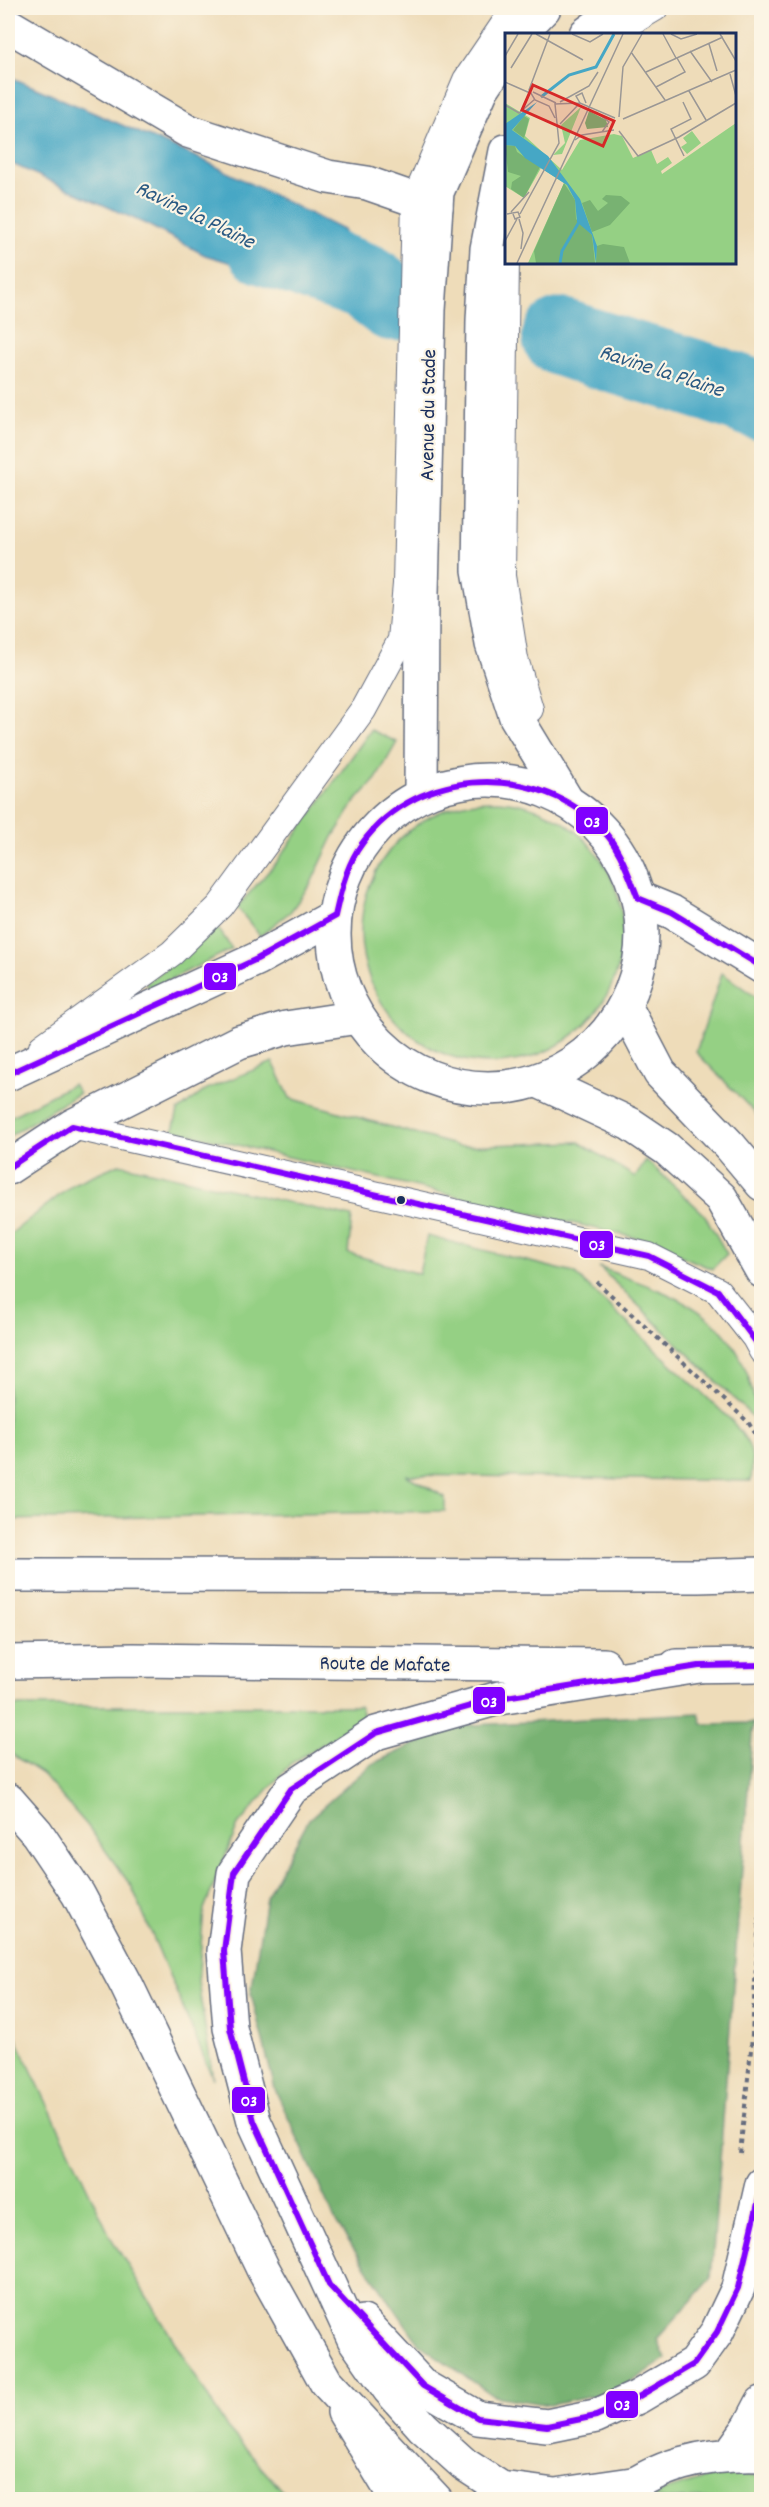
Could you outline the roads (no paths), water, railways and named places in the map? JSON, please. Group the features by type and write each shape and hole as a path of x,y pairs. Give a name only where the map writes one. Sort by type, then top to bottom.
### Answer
{"main road":[{"path":"587,33 621,8"},
{"path":"8,25 188,130 328,177 367,183 425,203"},
{"name":"Avenue du Stade","path":"422,794 422,582 429,309 425,203 437,192 482,89 505,50"},
{"path":"505,161 487,249 482,356 479,570 492,644 516,717 567,801"},
{"path":"495,779 532,786 567,801 599,826 623,860 638,898 642,934 638,971 625,1006 603,1038 573,1064 538,1081 498,1089 457,1085 418,1072 385,1048 358,1017 343,985 334,951 335,916 344,878 362,844 389,815 422,794 457,782 495,779"},
{"path":"638,898 672,912 762,967"},
{"path":"8,1073 257,959 335,916"},
{"path":"625,1006 660,1073 730,1146 762,1184"},
{"path":"8,1168 72,1126 239,1042 286,1028 358,1017"},
{"path":"538,1081 630,1124 667,1149 721,1198 762,1271"},
{"path":"8,1575 698,1576 762,1574"},
{"name":"Route de Mafate","path":"8,1662 132,1660 762,1665"},
{"path":"699,1666 499,1698 376,1733 291,1790 234,1873 224,1951 231,2028 254,2121 354,2339 389,2389 423,2427 464,2464 501,2488 555,2495 622,2492 663,2468 684,2461 730,2454 762,2455"},
{"path":"8,1800 37,1833 78,1894 127,1986 263,2269 326,2382 397,2499"},
{"path":"329,2285 423,2386 478,2418 547,2426 596,2416 638,2397 694,2364 711,2340 738,2288 750,2174"},
{"path":"326,2382 436,2499"},
{"path":"730,2454 750,2426 762,2403"}],"lane":[{"path":"613,33 655,8"},
{"path":"8,1073 172,953 220,906 363,710 401,640 406,584 425,203 466,80 505,40"},
{"path":"507,264 502,576 515,659 530,711 567,801"},
{"path":"72,1126 650,1256 718,1291 755,1338 762,1351"}],"water":[{"path":"8,76 203,160 343,230 366,282 318,289 205,255 148,225 8,162"}],"waterway":[{"name":"Ravine la Plaine","path":"265,246 366,282 392,302"},
{"name":"Ravine la Plaine","path":"561,337 737,392 762,402"}]}
